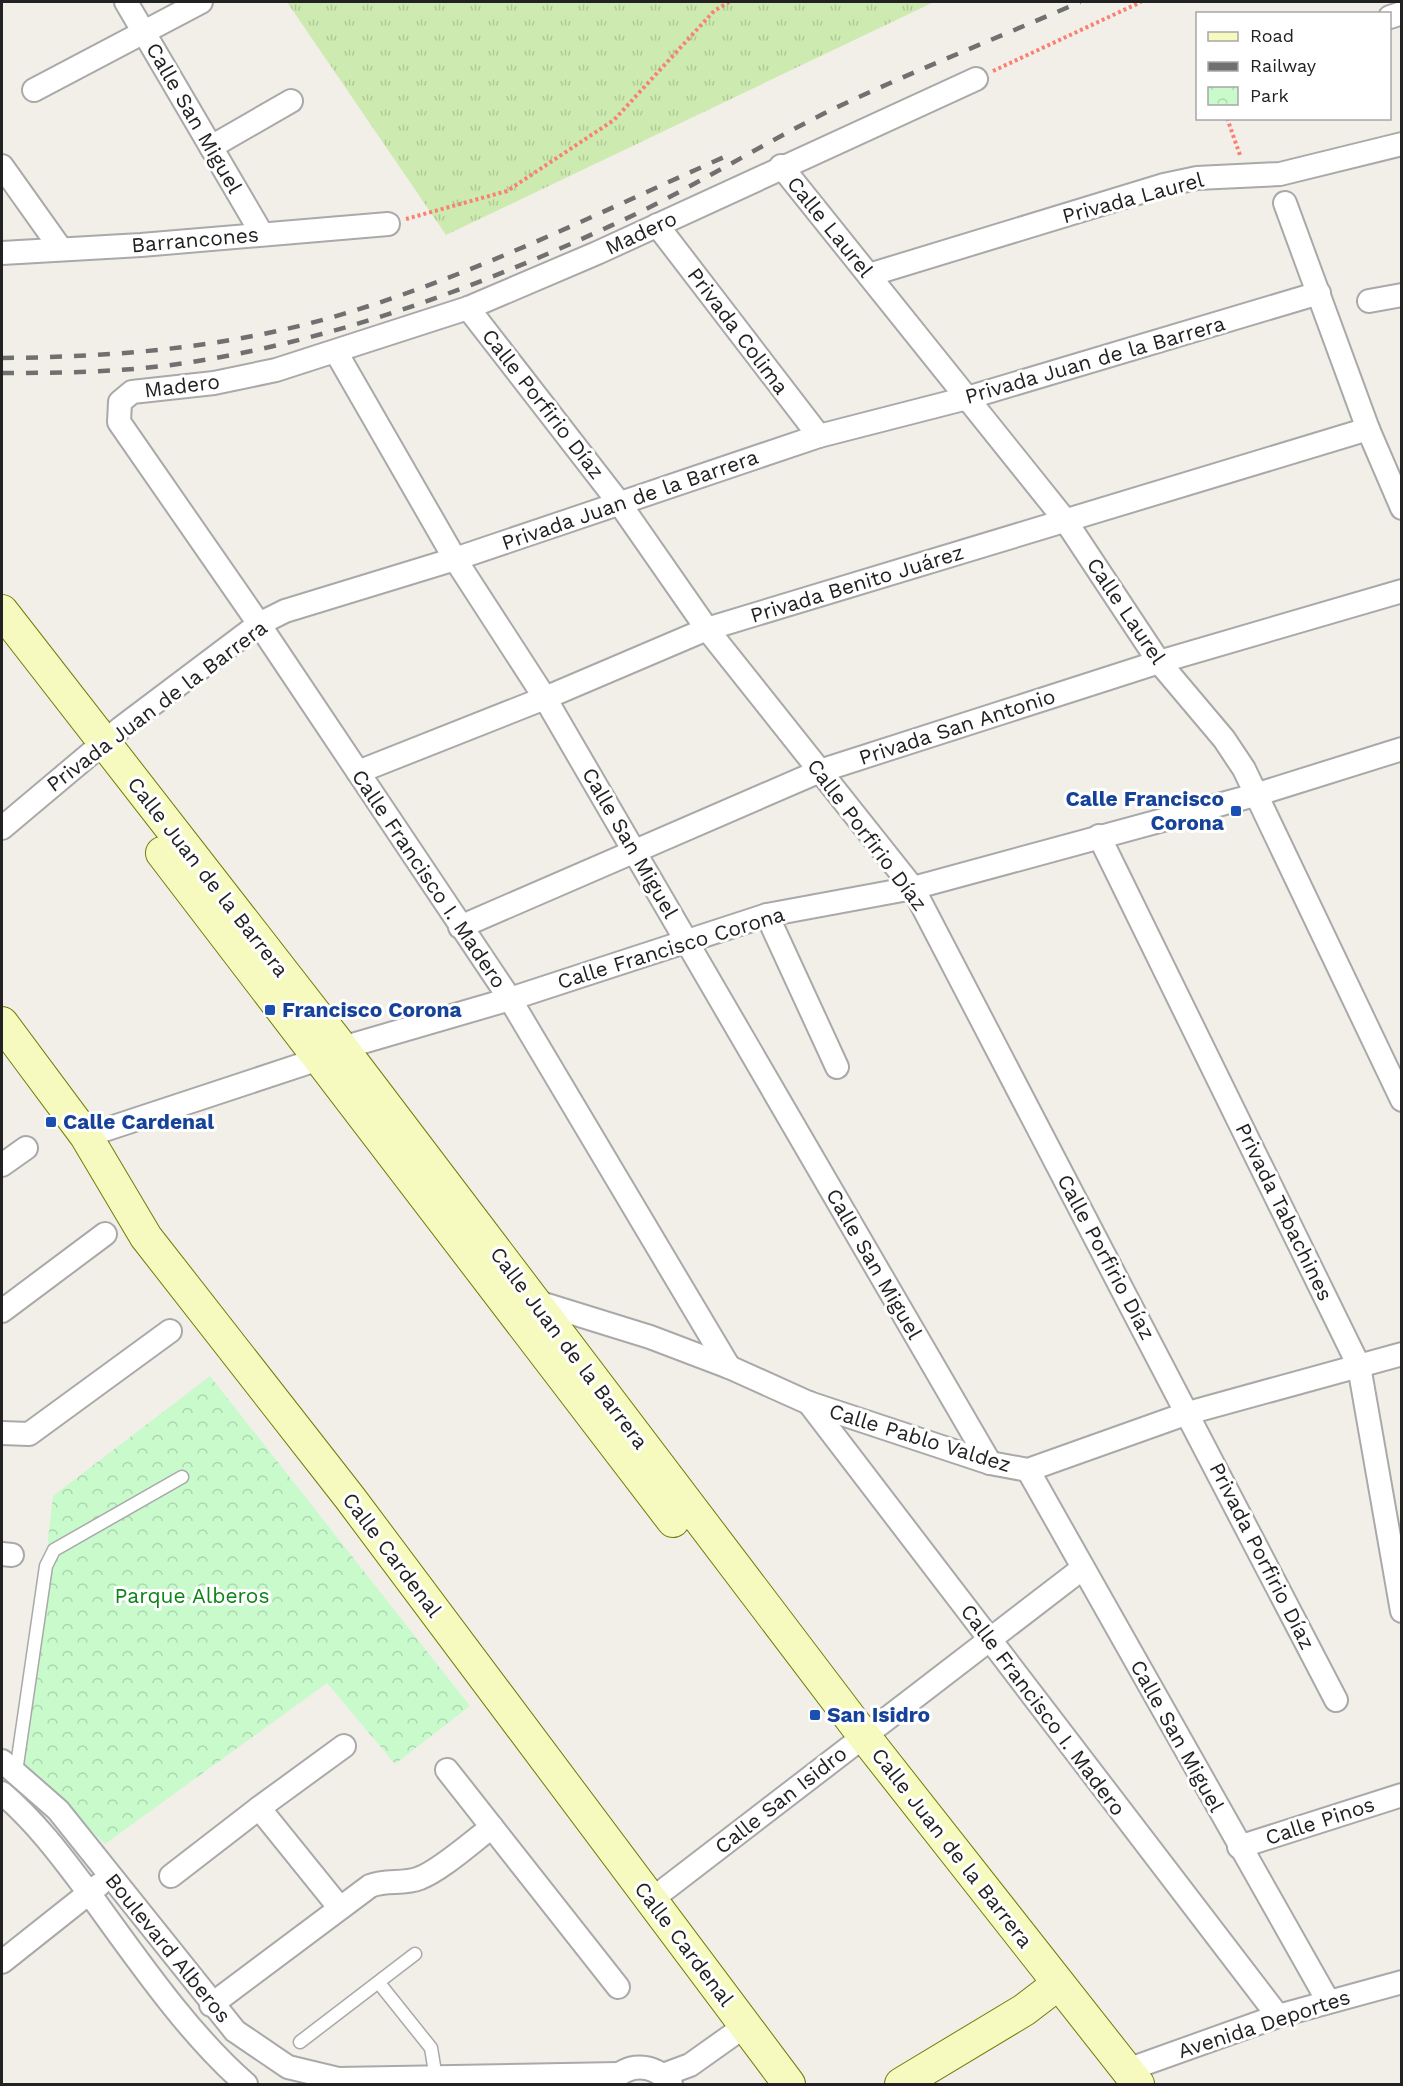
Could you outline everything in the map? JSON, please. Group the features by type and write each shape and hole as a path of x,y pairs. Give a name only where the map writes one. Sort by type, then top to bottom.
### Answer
{"main road":[{"name":"Calle Juan de la Barrera","path":"2,611 95,749 524,1306 855,1742 1126,2080"},
{"name":"Calle Juan de la Barrera","path":"2,645 95,749"},
{"name":"Calle Cardenal","path":"2,1023 86,1136 146,1237 350,1498 789,2085"},
{"path":"902,2085 1052,1989"}],"street":[{"name":"Calle San Miguel","path":"126,2 262,234"},
{"path":"34,90 201,2"},
{"name":"Madero","path":"120,402 132,393 214,383 276,370 468,308 657,225 781,166 976,79"},
{"path":"211,147 291,101"},
{"name":"Privada Laurel","path":"869,275 1164,185 1197,178 1280,174 1401,144"},
{"path":"2,166 61,249"},
{"name":"Calle Laurel","path":"781,166 1065,520 1159,662 1224,739 1244,769 1401,1100"},
{"path":"1285,203 1368,429 1401,508"},
{"name":"Barrancones","path":"2,253 388,224"},
{"name":"Privada Colima","path":"657,225 819,436"},
{"name":"Privada Juan de la Barrera","path":"2,828 95,749 259,624 298,606 455,559 819,436 967,398 1319,293"},
{"path":"1369,301 1401,295"},
{"name":"Calle Porfirio Díaz","path":"468,308 620,504 707,629 913,888 1188,1413"},
{"name":"Calle San Miguel","path":"336,352 455,559 545,698 990,1463"},
{"name":"Calle Francisco I. Madero","path":"120,402 119,422 259,624 510,999 729,1366"},
{"name":"Privada Benito Juárez","path":"357,772 545,698 707,629 1368,429"},
{"name":"Privada San Antonio","path":"460,927 819,771 1159,662 1401,591"},
{"name":"Calle Francisco Corona","path":"86,1136 331,1054 510,999 686,939 767,915 913,888 1255,795 1401,748"},
{"name":"Privada Tabachines","path":"1099,836 1359,1366 1401,1611"},
{"path":"767,915 837,1067"},
{"path":"2,1166 26,1148"},
{"path":"2,1311 105,1234"},
{"name":"Calle Pablo Valdez","path":"524,1306 650,1337 729,1366 809,1403 990,1463 1028,1470 1188,1413 1401,1354"},
{"path":"2,1434 29,1434 170,1331"},
{"name":"Calle Francisco I. Madero","path":"809,1403 1278,2016"},
{"name":"Privada Porfirio Díaz","path":"1188,1413 1336,1700"},
{"name":"Calle San Miguel","path":"1028,1470 1328,2001"},
{"name":"Calle San Isidro","path":"651,1900 1083,1568"},
{"path":"171,1876 344,1746"},
{"name":"Boulevard Alberos","path":"9,1766 58,1810 211,2005 235,2031 288,2067 295,2077 328,2081 436,2078 615,2079 641,2067 667,2080"},
{"path":"447,1770 618,1987"},
{"name":"Boulevard Alberos","path":"2,1793 30,1818 203,2043 246,2085"},
{"name":"Calle Pinos","path":"1239,1846 1401,1795"},
{"path":"259,1808 339,1907"},
{"path":"211,2005 370,1886 384,1880 407,1882 422,1878 492,1827"},
{"path":"2,1962 110,1877"},
{"name":"Avenida Deportes","path":"1126,2080 1278,2016 1401,1982"},
{"path":"667,2080 745,2026"}],"lane":[{"path":"9,1766 46,1566 54,1550 182,1477"},
{"path":"300,2042 415,1954"},
{"path":"380,1983 431,2048 436,2078"}],"path":[{"path":"388,224 507,191 614,120 714,11 729,2"},
{"path":"976,79 1141,2"},
{"path":"1228,120 1235,145 1251,174"}],"green space":[{"path":"287,2 934,2 446,235"},
{"name":"Parque Alberos","path":"210,1376 470,1706 395,1764 327,1683 105,1844 22,1764 53,1496"}],"railway":[{"path":"2,373 125,370 174,365 311,337 422,303 530,261 636,214 856,98 1080,2"},
{"path":"2,358 86,356 169,349 251,336 333,317 435,283 485,263 731,154"}],"place":[{"name":"Calle Francisco Corona","path":"1236,811"},
{"name":"Francisco Corona","path":"270,1010"},
{"name":"Calle Cardenal","path":"51,1122"},
{"name":"San Isidro","path":"815,1715"}]}
